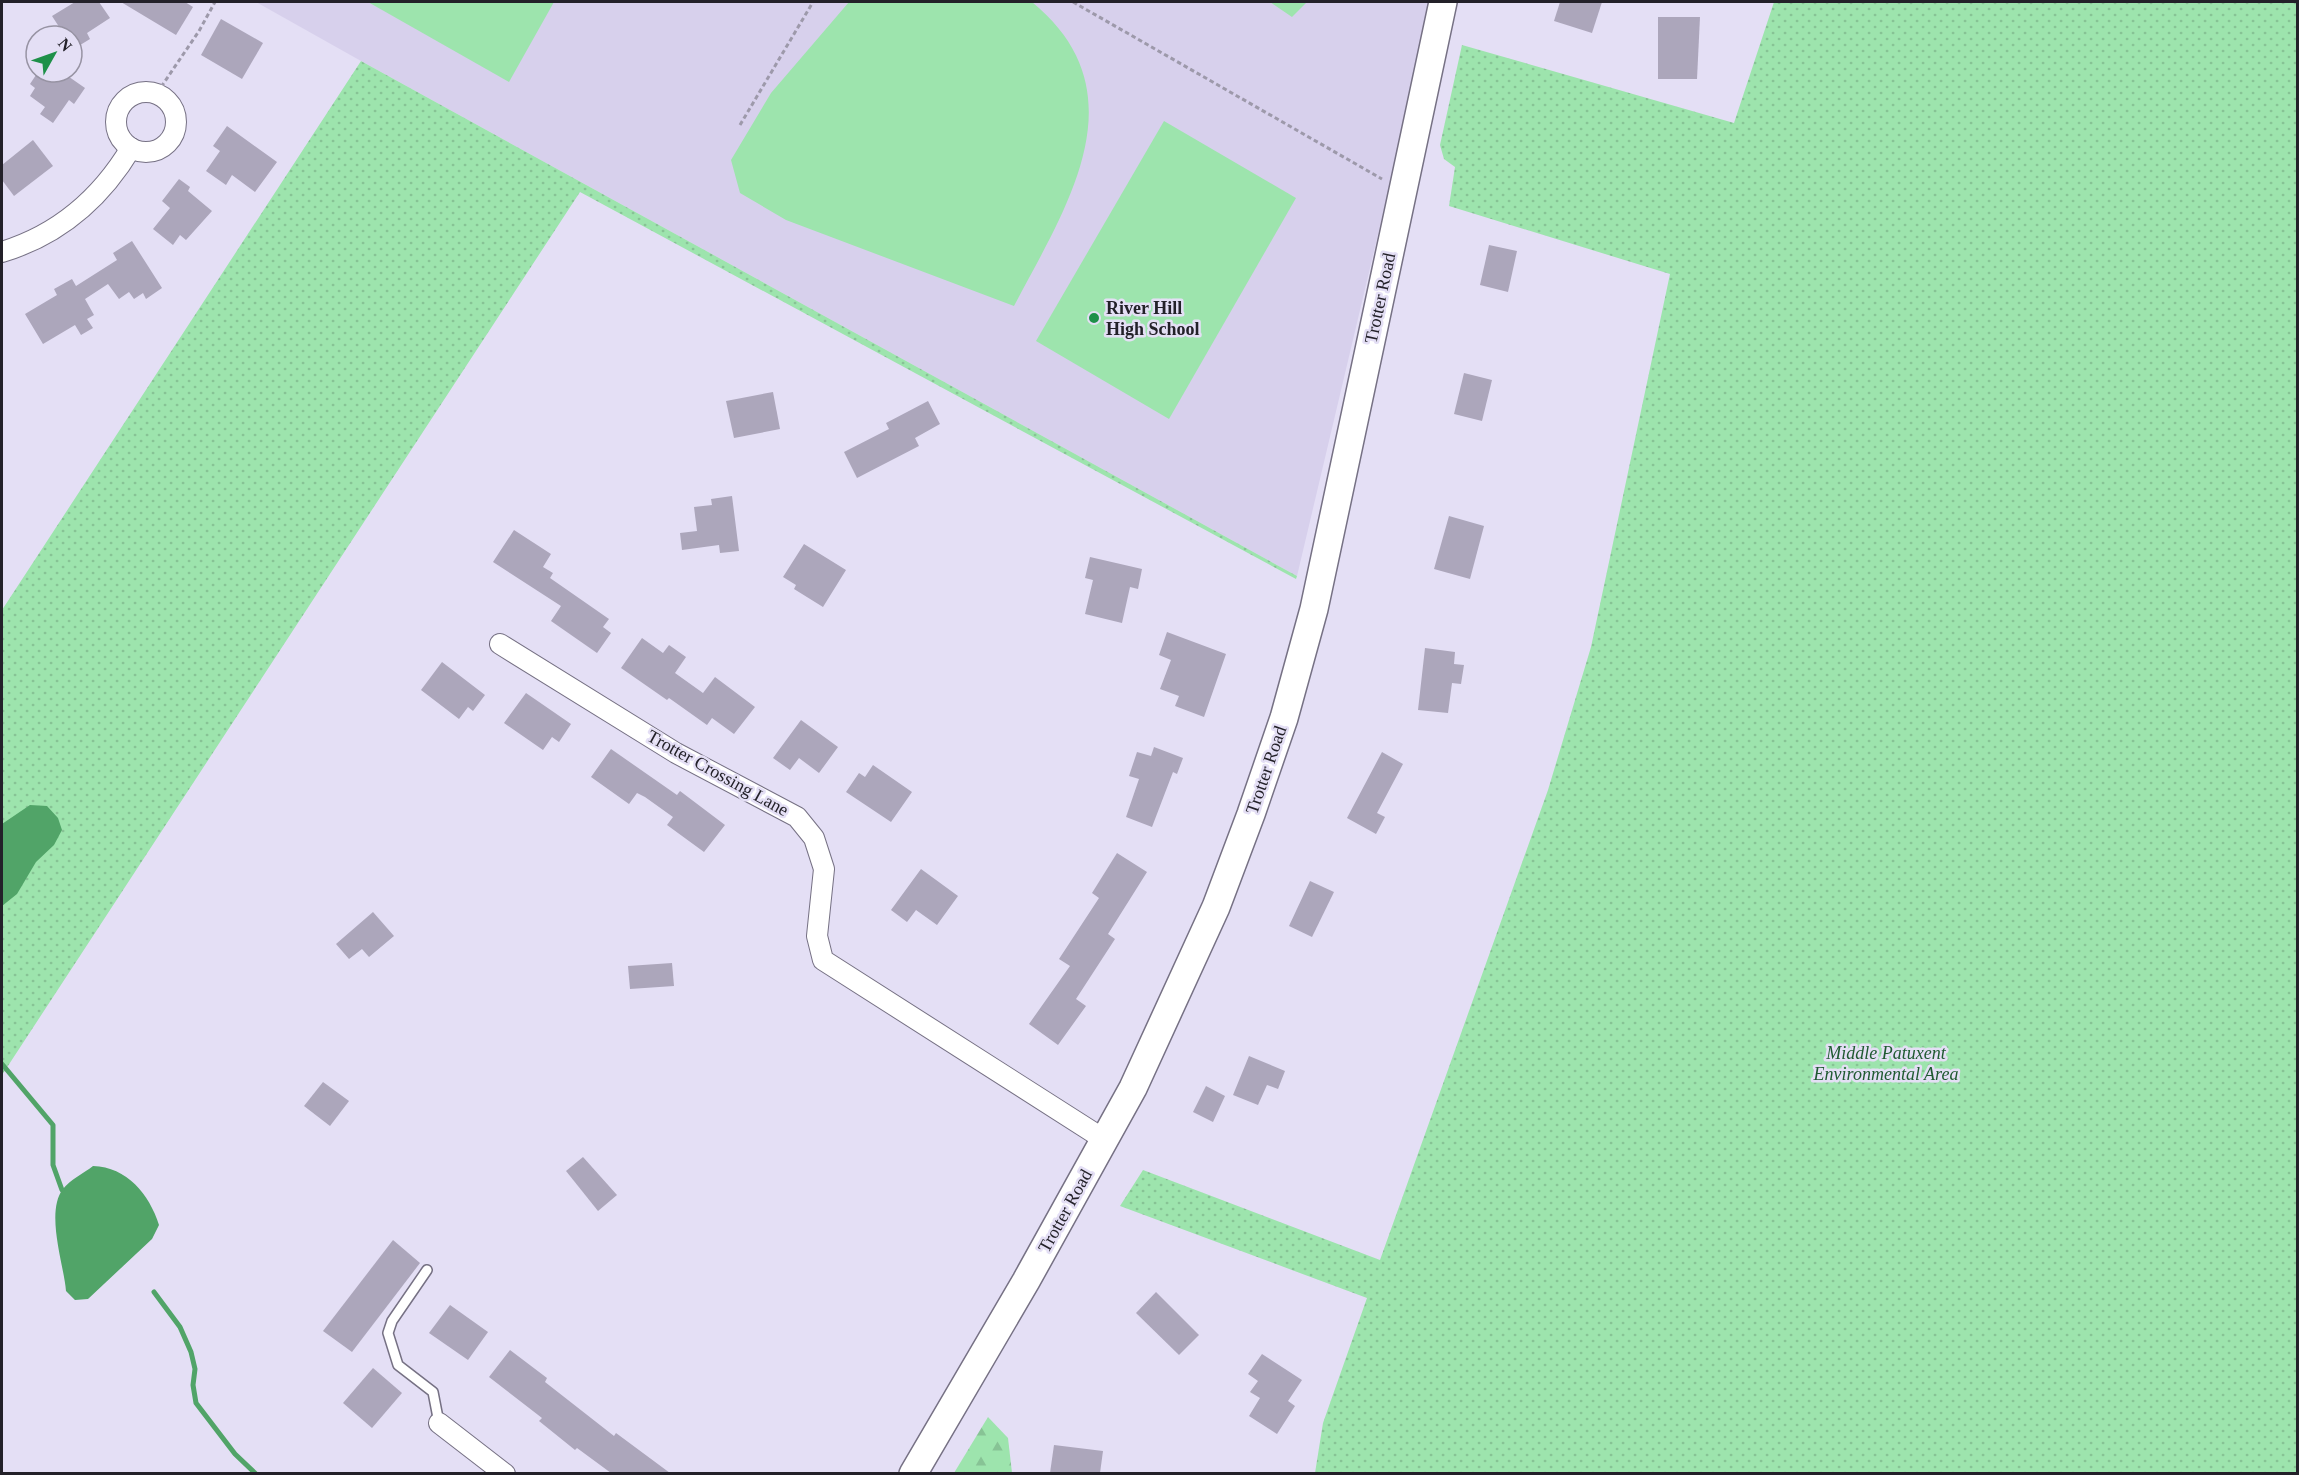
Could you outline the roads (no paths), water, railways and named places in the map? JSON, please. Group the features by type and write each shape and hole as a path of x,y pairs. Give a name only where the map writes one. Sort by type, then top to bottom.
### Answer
{"street":[{"name":"Trotter Road","path":"913,1473 1105,1140 1174,1003 1216,907 1284,718 1314,609 1443,2"},
{"path":"142,92 156,93 168,101 175,112 176,127 171,140 160,149 148,152 131,148 122,139 117,128 117,116 122,104 131,96 142,92"},
{"path":"2,252 37,240 75,214 102,190 131,148"},
{"name":"Trotter Crossing Lane","path":"500,644 676,753 797,817 814,838 824,869 817,936 823,960 1105,1140"},
{"path":"439,1423 505,1473"}],"lane":[{"path":"427,1270 392,1321 388,1333 398,1365 433,1392 439,1423"}],"waterway":[{"path":"2,1064 53,1125 53,1165 62,1190"},
{"path":"154,1292 180,1327 191,1352 195,1369 193,1385 196,1403 235,1454 256,1474"}],"place":[{"name":"River Hill High School","path":"1094,318"}],"park label":[{"name":"Middle Patuxent Environmental Area","path":"1886,1063"}]}
